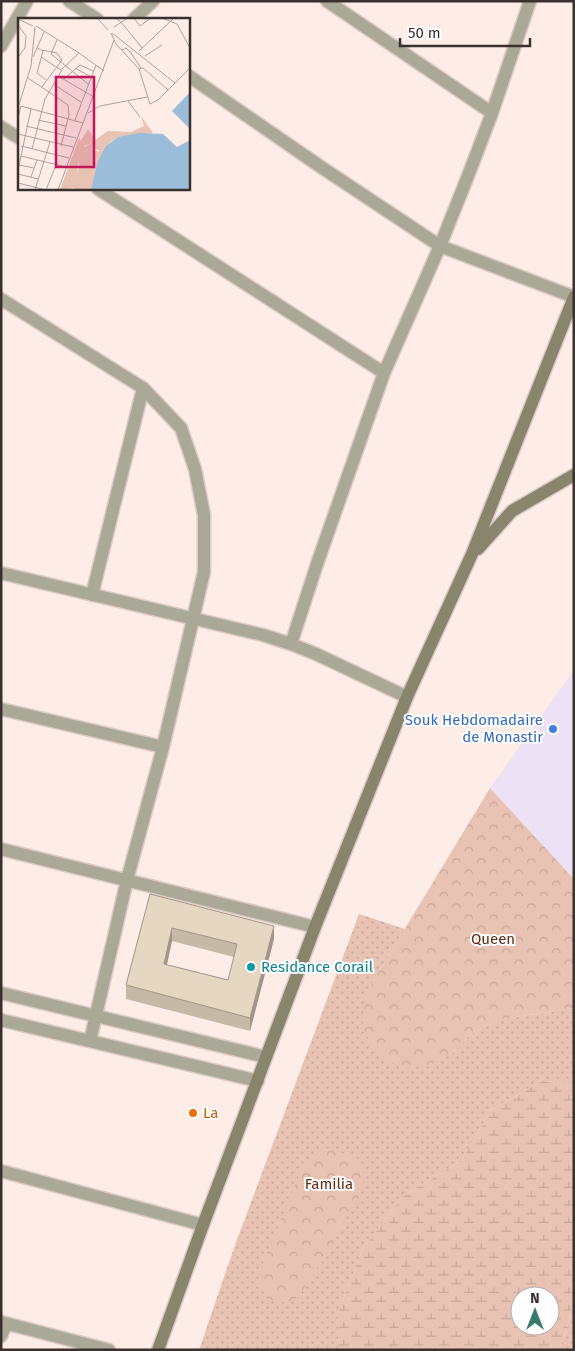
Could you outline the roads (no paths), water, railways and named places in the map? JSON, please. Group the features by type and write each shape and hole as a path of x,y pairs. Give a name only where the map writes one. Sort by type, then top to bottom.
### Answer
{"street":[{"path":"1,46 27,1"},
{"path":"69,1 95,18"},
{"path":"135,18 153,1"},
{"path":"327,1 492,113"},
{"path":"291,644 384,373 440,246 492,113 526,3"},
{"path":"158,1350 203,1224 315,927 407,697 472,554 574,297 440,246 190,77"},
{"path":"1,127 18,137"},
{"path":"100,190 384,373"},
{"path":"1,299 143,388 181,428 195,469 204,515 204,572 194,619 163,747 127,880 90,1041"},
{"path":"92,595 143,388"},
{"path":"472,554 512,511 574,475"},
{"path":"1,573 262,635 291,644 407,697"},
{"path":"1,710 163,747"},
{"path":"1,849 315,927"},
{"path":"1,993 266,1057"},
{"path":"1,1020 258,1082"},
{"path":"1,1171 203,1224"},
{"path":"3,1327 109,1350"}],"place":[{"name":"Souk Hebdomadaire de Monastir","path":"553,729"},
{"name":"Residance Corail","path":"251,967"},
{"name":"La","path":"193,1113"}],"park label":[{"name":"Queen","path":"493,939"},
{"name":"Familia","path":"329,1184"}]}
